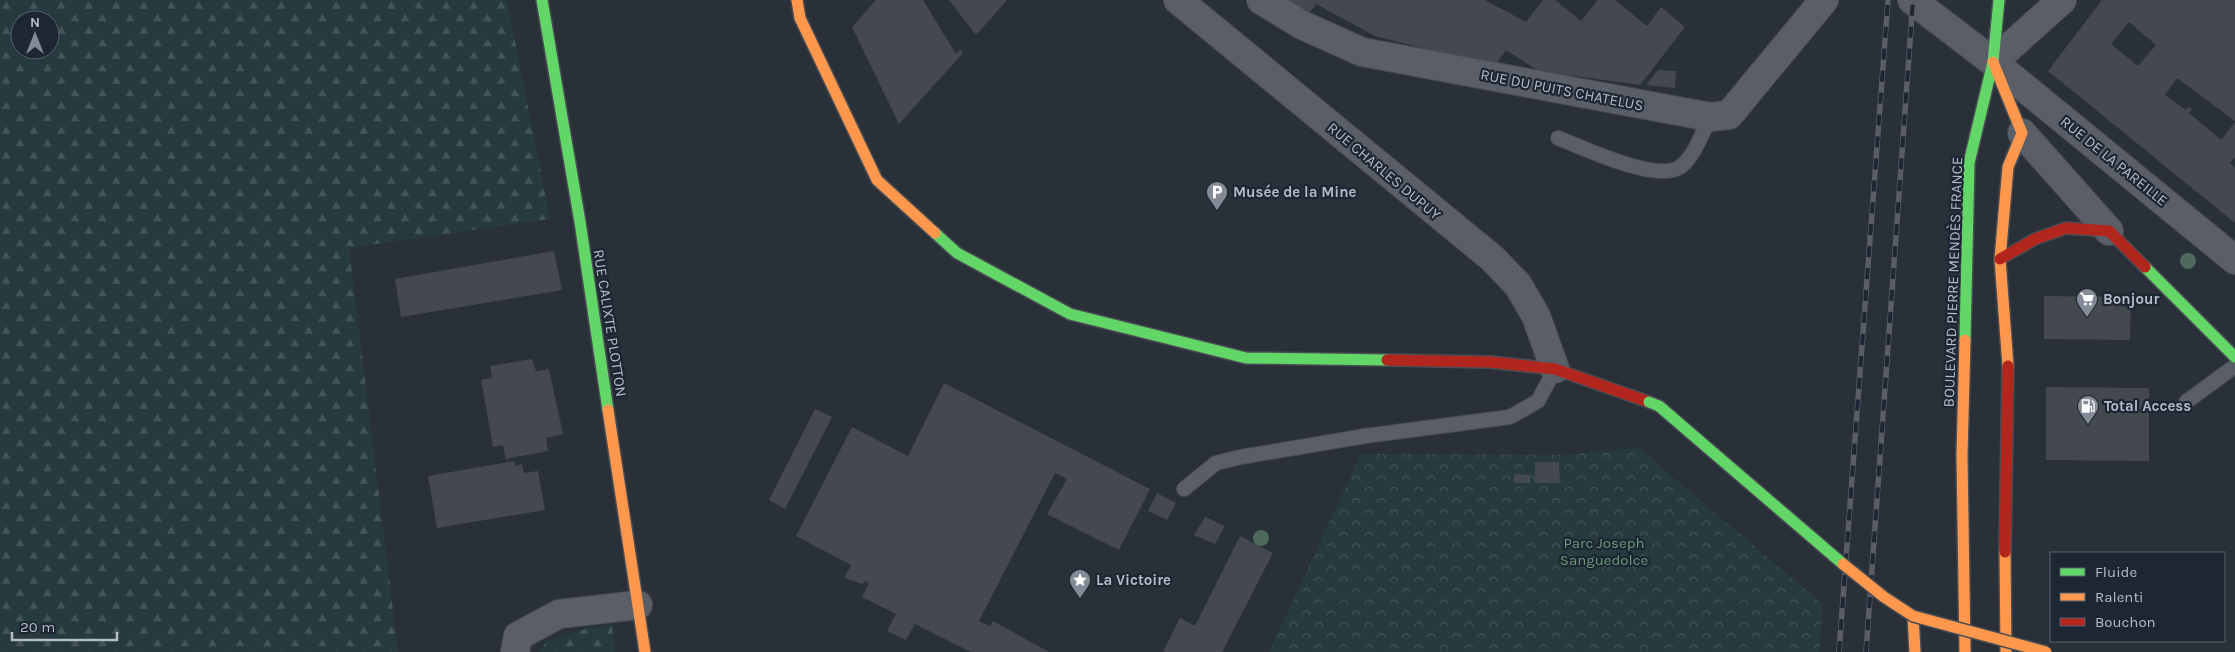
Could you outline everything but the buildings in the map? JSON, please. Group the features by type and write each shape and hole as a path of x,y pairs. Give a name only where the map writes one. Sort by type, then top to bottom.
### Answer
{"main road":[{"name":"RUE CALIXTE PLOTTON","path":"542,0 580,222 645,652"},
{"path":"797,0 800,18 877,180 957,253 1070,314 1246,358 1490,362 1555,368 1659,406 1827,552 1884,597 1913,616 2047,652"},
{"name":"BOULEVARD PIERRE MENDÈS FRANCE","path":"1965,652 1962,455 1969,163 1993,62 1999,0"},
{"path":"1993,62 2022,133 2008,167 2000,259 2008,357 2004,581 2006,652"},
{"path":"2000,259 2035,239 2066,228 2109,231 2235,357"},
{"path":"1913,616 1915,652"}],"street":[{"name":"RUE CHARLES DUPUY","path":"1178,0 1492,258 1518,285 1536,316 1555,368"},
{"name":"RUE DU PUITS CHATELUS","path":"1261,0 1302,25 1362,52 1710,117 1729,114 1824,0"},
{"name":"RUE DE LA PAREILLE","path":"1912,0 1993,62 2235,260"},
{"path":"1993,62 2062,0"},
{"path":"2022,133 2109,231"},
{"path":"515,652 518,636 559,614 638,605"}],"lane":[{"path":"1558,138 1636,167 1661,172 1679,168 1690,156 1710,117"},
{"path":"2186,402 2235,366"},
{"path":"1184,489 1216,463 1232,459 1365,436 1510,417 1538,401 1555,368"}],"green space":[{"path":"0,0 507,0 550,219 349,248 398,652 0,652"},
{"name":"Parc Joseph Sanguedolce","path":"1640,447 1662,468 1823,604 1819,652 1269,652 1361,454 1566,455"},
{"path":"612,625 615,652 539,652 547,641 588,628"}],"railway":[{"path":"1839,652 1888,0"},
{"path":"1866,652 1913,0"}],"traffic: fast":[{"path":"542,0 580,222 608,410"},
{"path":"1965,340 1969,163 1993,62 1999,0"},
{"path":"935,233 957,253 1070,314 1246,358 1387,360"},
{"path":"2145,267 2235,357"},
{"path":"1649,402 1659,406 1843,564"}],"traffic: slow":[{"path":"797,0 800,18 877,180 935,233"},
{"path":"1993,62 2022,133 2008,167 2000,259 2008,366"},
{"path":"1965,340 1962,455 1965,652"},
{"path":"608,410 645,652"},
{"path":"2005,552 2006,652"},
{"path":"1843,564 1884,597 1913,616 2046,652"},
{"path":"1913,616 1915,652"}],"traffic: jam":[{"path":"2000,259 2035,239 2066,228 2109,231 2145,267"},
{"path":"1387,360 1490,362 1555,369 1649,402"},
{"path":"2005,552 2008,366"}],"place":[{"name":"Musée de la Mine","path":"1217,211"},
{"name":"Bonjour","path":"2087,318"},
{"name":"Total Access","path":"2088,425"},
{"name":"La Victoire","path":"1080,599"}]}
